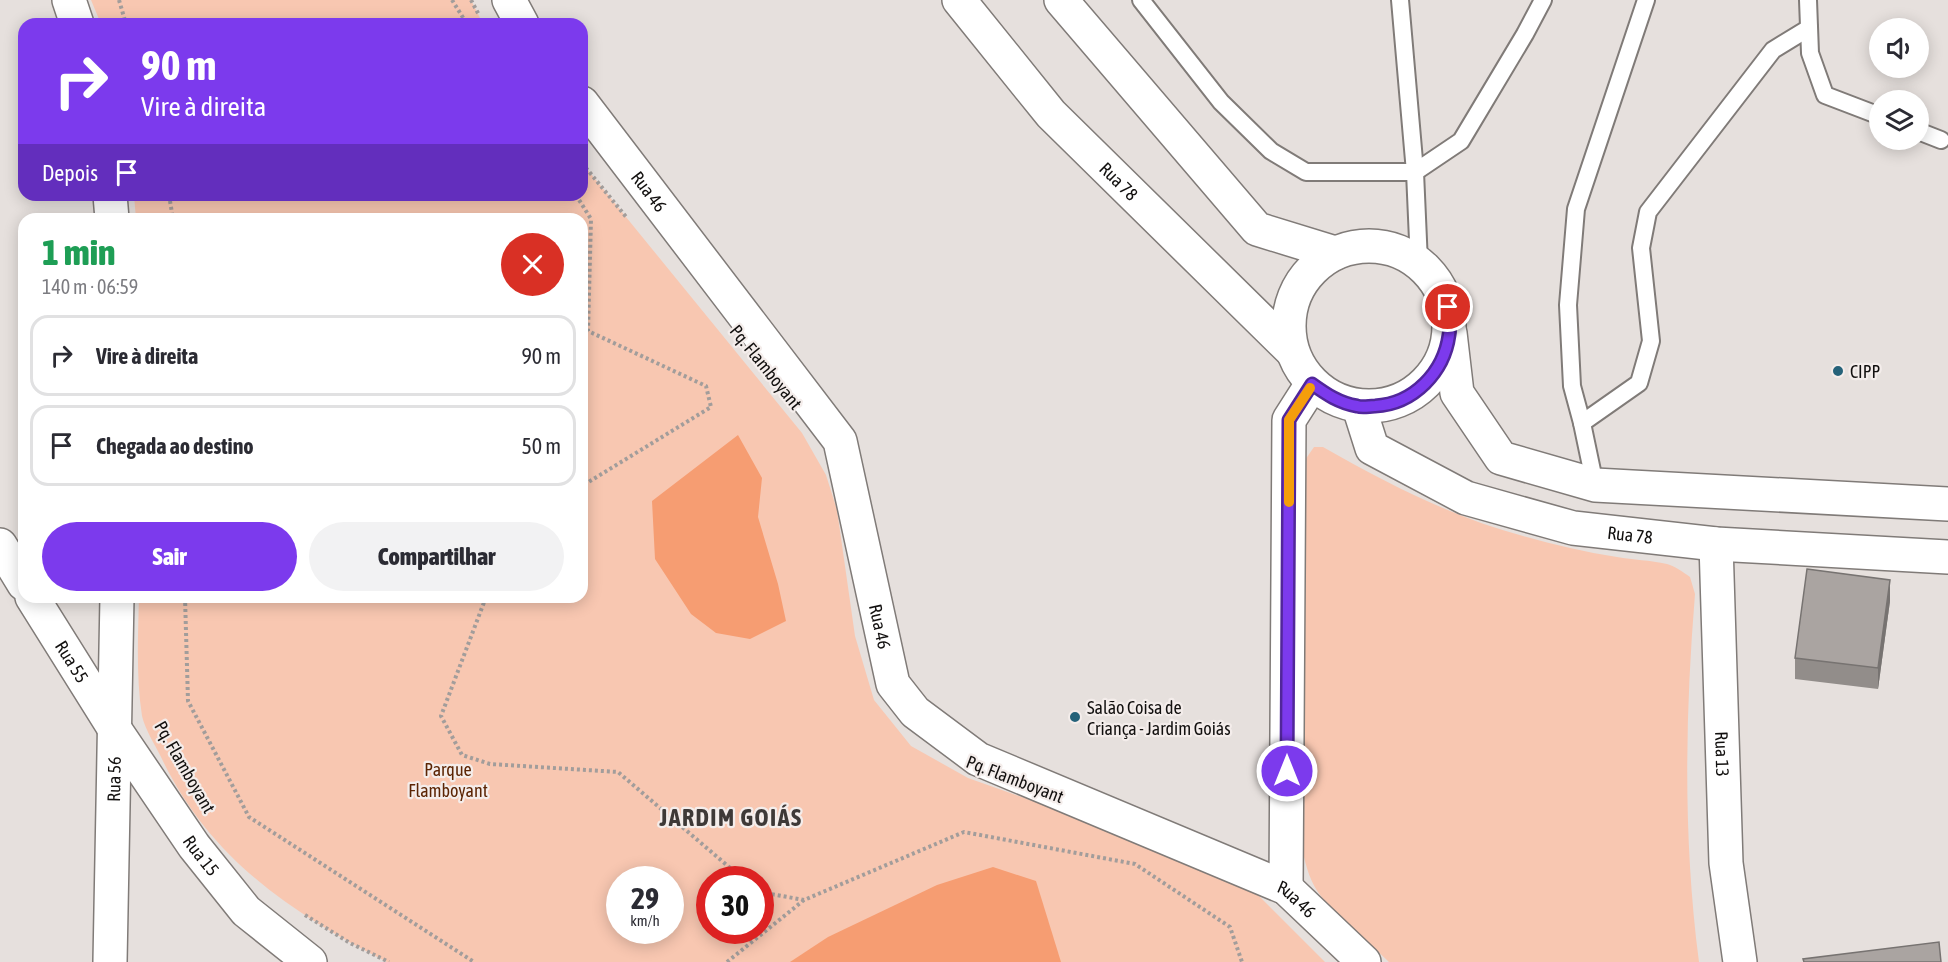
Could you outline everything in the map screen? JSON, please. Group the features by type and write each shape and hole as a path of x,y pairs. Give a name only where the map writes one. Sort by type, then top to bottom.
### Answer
{"street":[{"path":"69,0 75,18"},
{"path":"509,0 519,18"},
{"name":"Rua 78","path":"958,0 1051,114 1291,350"},
{"path":"1061,0 1257,229 1335,253"},
{"name":"Rua 46","path":"588,111 840,441 893,684 915,712 978,759 1286,888 1364,962"},
{"path":"1450,333 1443,358 1429,380 1409,396 1385,405 1359,407 1334,399 1312,384 1299,369 1291,350 1287,327 1291,304 1300,284 1316,266 1335,253 1356,247 1378,246 1400,252 1419,263 1437,283 1448,307 1457,393 1501,458 1595,485 1948,504"},
{"path":"1286,888 1289,420 1312,384"},
{"name":"Rua 78","path":"1359,407 1372,448 1466,498 1573,528 1716,544 1948,556"},
{"name":"Rua 13","path":"1716,544 1726,863 1740,962"},
{"path":"0,545 18,574"},
{"name":"Rua 55","path":"36,603 114,728"},
{"name":"Rua 56","path":"110,962 117,603"},
{"name":"Rua 15","path":"114,728 194,846 246,912 310,962"}],"lane":[{"path":"1141,0 1221,102 1271,151 1306,172 1415,172 1461,141 1543,0"},
{"path":"1400,0 1415,172 1419,263"},
{"path":"1595,485 1572,386 1568,305 1576,209 1647,0"},
{"path":"1808,0 1810,53 1826,95 1869,112"},
{"path":"1582,423 1639,382 1650,341 1641,248 1648,212 1773,50 1809,28"},
{"path":"1929,135 1941,140"}],"path":[{"path":"119,0 124,18"},
{"path":"452,0 463,18"},
{"path":"588,170 627,219"},
{"path":"588,214 591,219 588,331 706,386 711,407 588,482"},
{"path":"185,603 188,700 249,817 474,962"},
{"path":"484,603 441,716 462,755 490,764 618,772 728,866"},
{"path":"728,962 804,900 964,832 1135,864 1230,927 1242,962"},
{"path":"774,895 804,900"},
{"path":"297,910 350,943 389,962"}],"green space":[{"path":"91,0 471,0 480,18 98,18"},
{"name":"Parque Flamboyant","path":"588,170 802,433 826,475 837,510 855,636 874,700 911,746 968,778 1206,862 1247,884 1325,962 387,962 318,924 256,879 228,853 203,825 181,793 143,721 138,671 139,603 588,603 588,213 136,213 134,201 588,201"},
{"path":"1314,447 1323,447 1420,498 1497,528 1581,551 1667,564 1690,577 1695,594 1689,686 1688,824 1699,962 1389,962 1320,895 1311,880 1304,857 1305,460"}],"shaded area":[{"path":"738,435 762,478 758,517 778,584 786,621 750,639 716,633 691,614 655,559 652,501"},
{"path":"993,867 1036,881 1061,962 790,962 828,937 937,885"}],"building":[{"path":"1807,569 1890,580 1878,668 1795,658"},
{"path":"1939,942 1941,962 1804,962 1803,959"}],"slow traffic":[{"path":"1289,502 1289,420 1310,388"}],"place":[{"name":"CIPP","path":"1838,371"},
{"name":"Salão Coisa de Criança - Jardim Goiás","path":"1075,717"}],"district":[{"name":"JARDIM GOIÁS","path":"731,817"}],"route":[{"path":"1287,771 1289,420 1312,384 1334,399 1359,407 1385,405 1409,396 1429,380 1443,358 1450,333 1448,307"}]}
